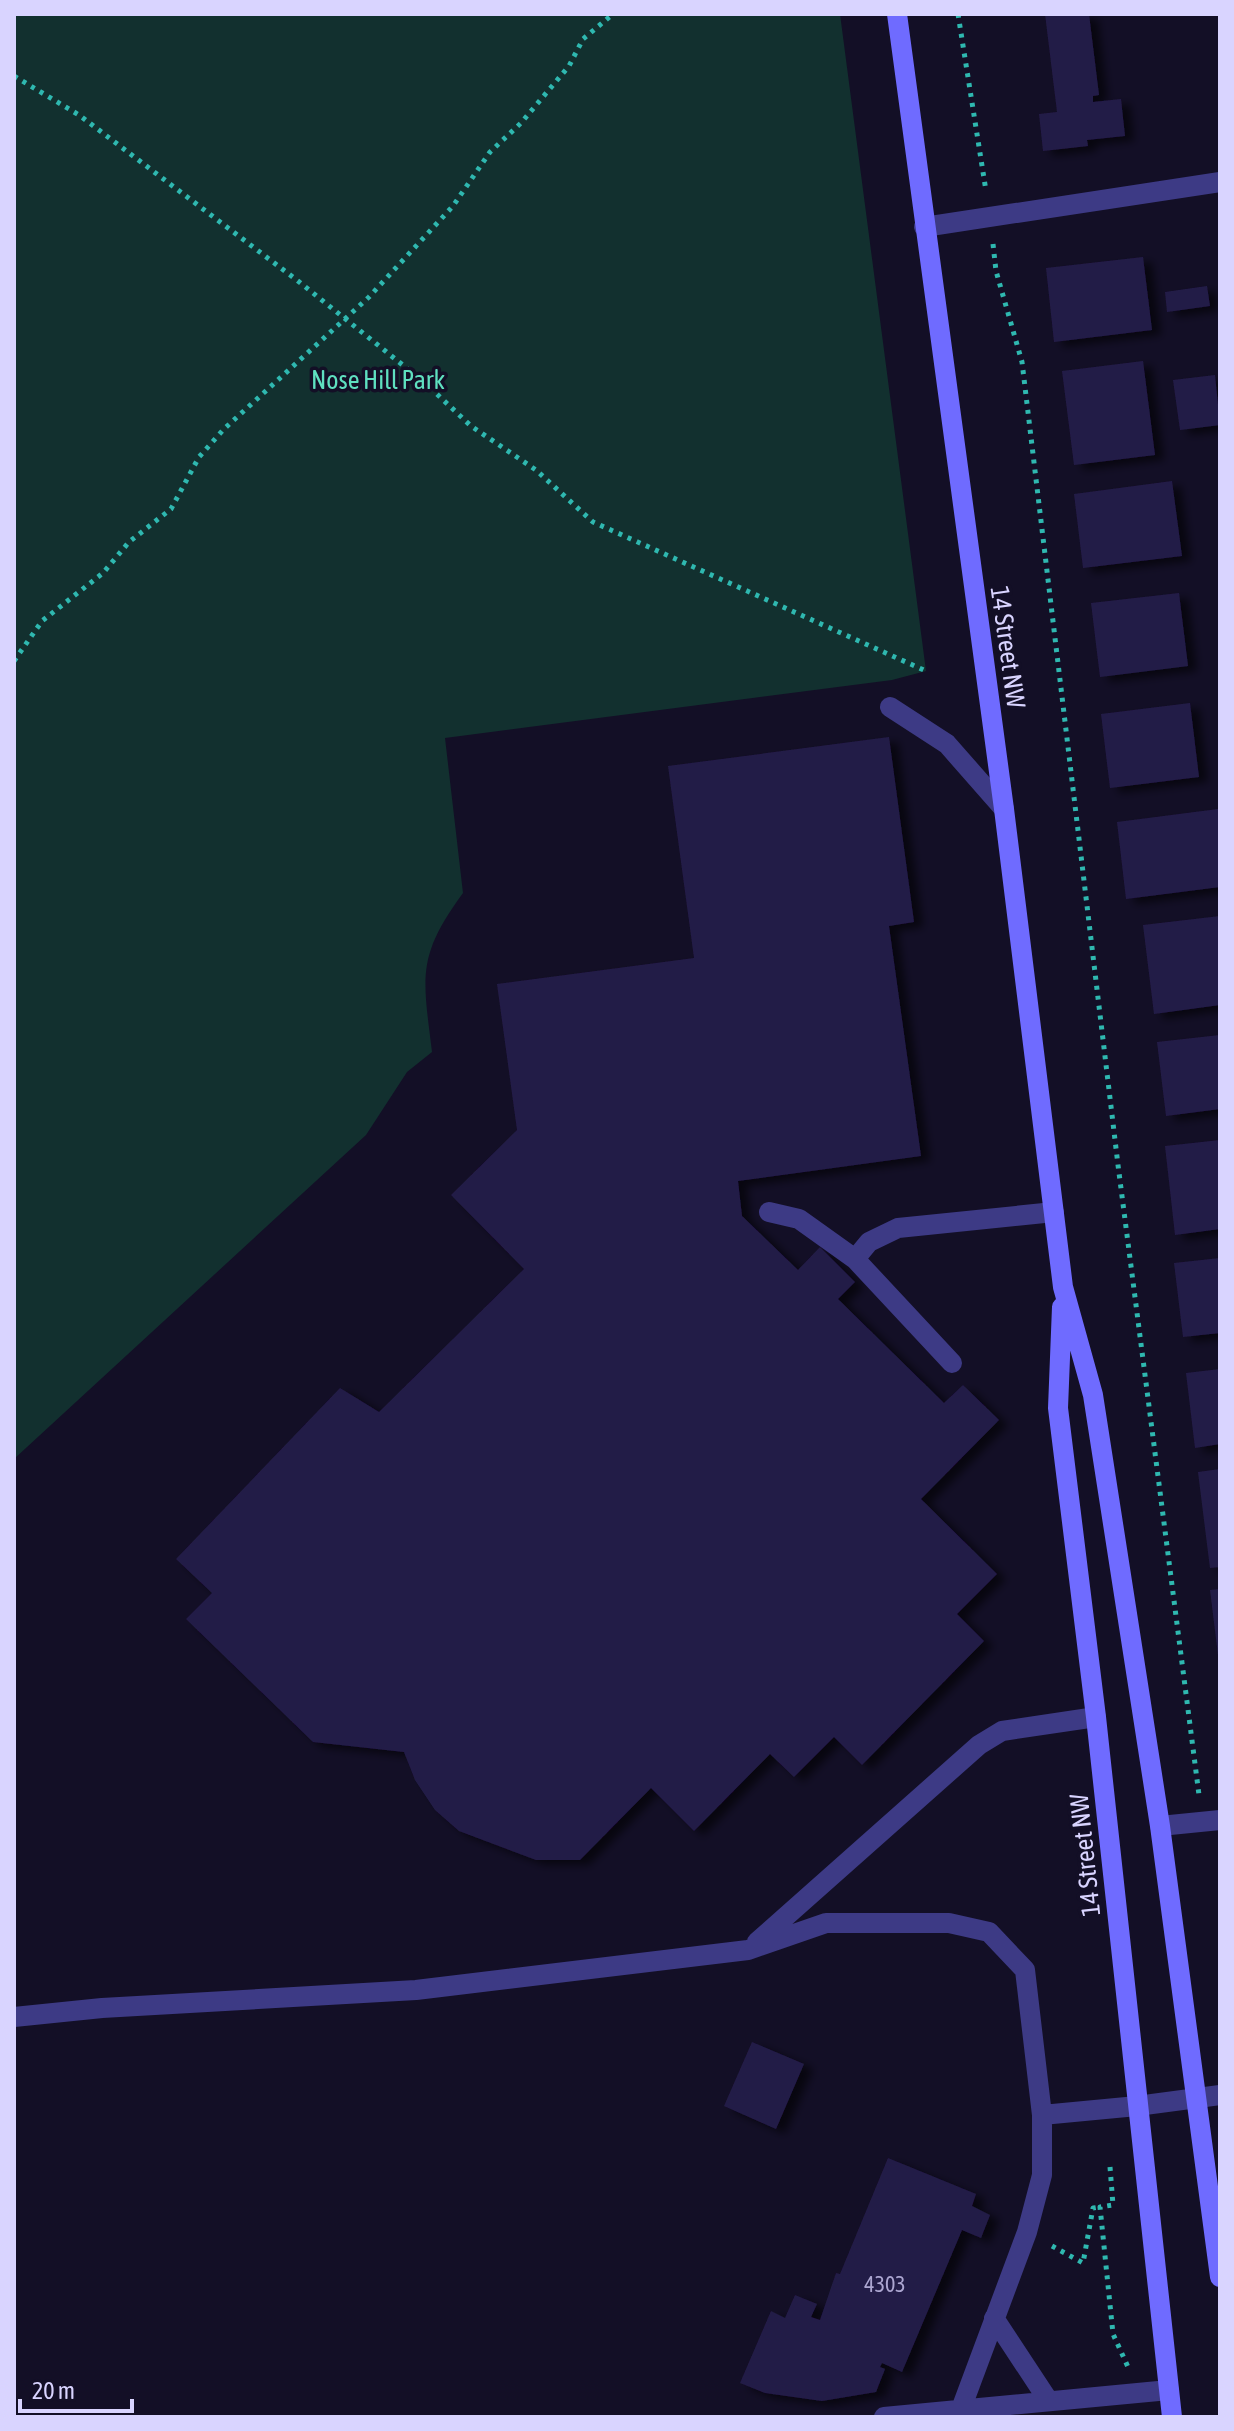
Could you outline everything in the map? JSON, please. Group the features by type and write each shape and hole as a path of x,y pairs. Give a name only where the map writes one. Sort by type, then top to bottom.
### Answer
{"main road":[{"name":"14 Street NW","path":"897,14 1004,809 1063,1287 1093,1395 1160,1826 1220,2277"},
{"name":"14 Street NW","path":"1063,1287 1058,1408 1096,1717 1172,2417"}],"street":[{"path":"924,227 1220,182"},
{"path":"890,707 947,744 1004,809"},
{"path":"769,1212 799,1219 855,1259 952,1363"},
{"path":"855,1259 869,1242 898,1228 1054,1212"},
{"path":"748,1950 979,1745 1002,1731 1096,1717"},
{"path":"1160,1826 1220,1820"},
{"path":"14,2017 117,2007 416,1990 748,1950 826,1923 949,1923 989,1932 1025,1970 1042,2115 1042,2175 1027,2232 961,2409"},
{"path":"1042,2115 1220,2095"},
{"path":"994,2318 1048,2400"},
{"path":"884,2417 1169,2390"}],"path":[{"path":"14,661 42,621 103,573 129,542 171,509 199,457 224,429 369,297 453,206 490,152 521,123 569,66 583,39 613,14"},
{"path":"958,14 991,219 996,271 1022,362 1118,1165 1200,1802"},
{"path":"14,76 79,115 344,319 424,382 471,426 536,470 593,522 926,671"},
{"path":"1027,2232 1083,2263 1093,2208 1113,2205 1110,2167"},
{"path":"1100,2207 1113,2334 1139,2393"}],"green space":[{"name":"Nose Hill Park","path":"14,14 840,14 926,671 892,680 445,738 463,893 437,934 426,968 426,1005 432,1052 407,1072 366,1135 14,1459"}],"building":[{"path":"1045,14 1089,14 1099,95 1093,96 1093,102 1121,99 1125,136 1087,140 1088,146 1043,151 1039,114 1057,112"},
{"path":"1143,257 1152,330 1054,342 1046,268"},
{"path":"1207,286 1210,306 1167,312 1165,292"},
{"path":"1143,361 1155,455 1074,465 1062,371"},
{"path":"1215,375 1220,425 1180,430 1173,380"},
{"path":"1172,481 1182,556 1083,568 1074,494"},
{"path":"1179,593 1188,666 1100,677 1091,603"},
{"path":"1190,703 1199,777 1110,788 1101,714"},
{"path":"889,737 914,922 889,926 921,1156 738,1181 742,1216 798,1270 820,1247 855,1282 838,1299 944,1403 963,1385 999,1420 921,1499 997,1574 957,1614 984,1641 862,1765 834,1737 794,1777 770,1754 694,1831 651,1788 580,1860 536,1860 459,1831 435,1810 415,1780 404,1752 313,1742 186,1619 212,1593 176,1559 340,1388 379,1412 524,1269 451,1195 517,1130 497,984 694,958 668,766"},
{"path":"1218,809 1220,887 1126,899 1117,822"},
{"path":"1220,916 1220,1005 1154,1014 1143,925"},
{"path":"1220,1035 1220,1109 1166,1116 1157,1042"},
{"path":"1220,1140 1220,1229 1175,1235 1165,1146"},
{"path":"1220,1258 1220,1333 1183,1337 1174,1263"},
{"path":"1220,1369 1220,1444 1195,1448 1186,1373"},
{"path":"1220,1469 1220,1567 1210,1568 1198,1472"},
{"path":"1220,1589 1220,1655 1218,1655 1210,1590"},
{"path":"752,2042 804,2064 776,2129 724,2106"},
{"path":"888,2158 976,2194 972,2206 990,2215 981,2238 962,2230 902,2372 882,2363 880,2367 885,2369 876,2392 822,2401 765,2393 740,2383 771,2311 785,2318 795,2295 817,2304 811,2317 820,2320 836,2273 840,2274"}]}
